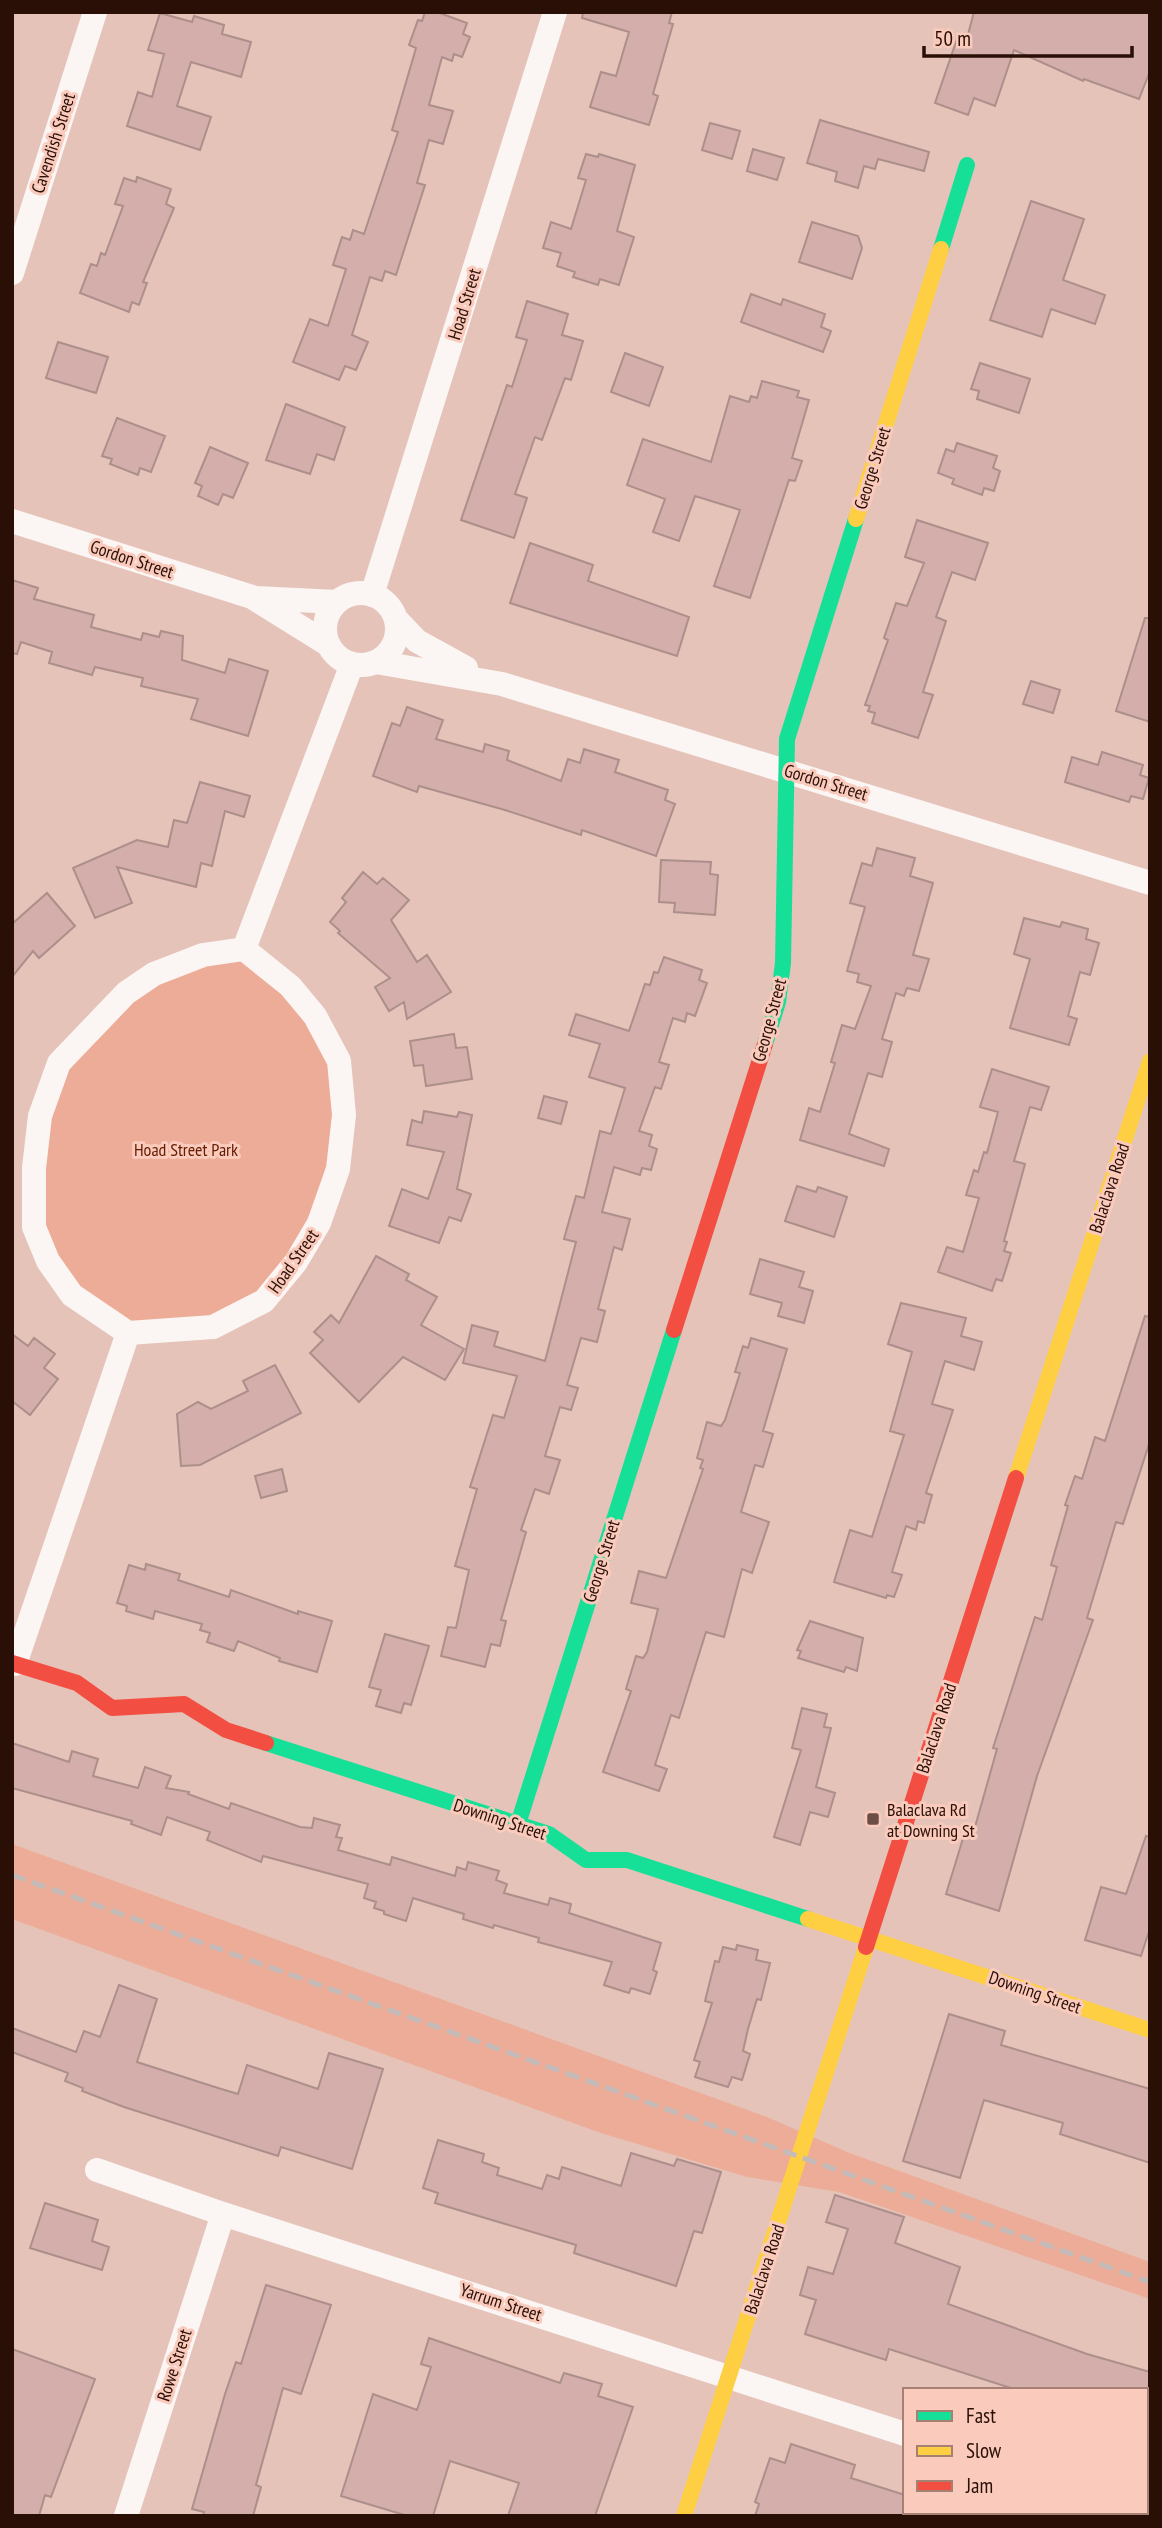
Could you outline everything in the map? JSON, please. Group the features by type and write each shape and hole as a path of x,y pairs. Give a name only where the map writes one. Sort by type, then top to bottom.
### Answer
{"street":[{"name":"Cavendish Street","path":"12,274 95,12"},
{"name":"Hoad Street","path":"372,595 555,12"},
{"name":"George Street","path":"518,1824 778,1002 784,950 787,738 967,165"},
{"name":"Gordon Street","path":"12,521 252,597 337,602"},
{"path":"358,593 372,595 389,607 396,619 396,639 384,656 364,663 338,657 328,645 326,622 337,602 358,593"},
{"name":"Gordon Street","path":"252,597 328,645"},
{"name":"Gordon Street","path":"396,619 417,641 442,657 502,684 1150,883"},
{"path":"14,1664 128,1333 72,1294 48,1261 34,1227 34,1168 40,1116 59,1063 126,993 154,974 203,955 244,949 364,663"},
{"name":"Gordon Street","path":"364,663 502,684"},
{"name":"Hoad Street","path":"128,1333 213,1327 264,1301 296,1262 319,1223 338,1169 344,1115 339,1061 315,1016 290,986 244,949"},
{"name":"Balaclava Road","path":"684,2516 1150,1061"},
{"name":"Downing Street","path":"14,1664 77,1683 113,1708 184,1704 226,1730 549,1834 586,1860 627,1860 1150,2030"},
{"name":"Yarrum Street","path":"97,2170 223,2214 729,2375 903,2433"},
{"name":"Rowe Street","path":"126,2516 223,2214"}],"green space":[{"name":"Hoad Street Park","path":"244,949 315,1016 344,1115 296,1262 213,1327 128,1333 48,1261 34,1168 59,1063 126,993"},
{"path":"12,1844 767,2117 847,2152 1150,2262 1150,2299 839,2192 747,2177 601,2133 12,1919"}],"building":[{"path":"425,12 437,12 467,23 463,34 470,37 462,57 454,54 452,61 442,57 429,105 453,111 443,144 429,140 417,183 425,185 396,275 385,271 382,281 370,277 352,335 368,342 356,370 345,366 339,380 293,362 310,319 328,326 346,269 333,265 342,237 350,240 353,230 364,234 398,132 392,130 416,48 409,45 418,20 422,21"},
{"path":"583,12 672,12 669,23 673,24 653,94 658,96 649,125 590,107 601,72 616,76 629,32 582,18"},
{"path":"974,12 1150,12 1150,71 1139,99 1084,79 1083,81 1014,50 995,106 974,98 968,115 935,103 957,39 966,42"},
{"path":"160,13 192,22 194,16 224,25 222,34 251,42 241,77 191,62 177,106 211,117 200,150 127,126 138,92 152,97 164,54 148,50"},
{"path":"820,120 929,152 924,171 878,159 875,169 864,166 858,188 835,181 837,172 807,163"},
{"path":"710,123 740,131 732,159 702,150"},
{"path":"753,149 784,158 777,180 747,171"},
{"path":"586,154 598,157 599,154 635,165 617,231 634,237 619,285 600,279 598,285 573,277 575,272 557,266 561,253 543,248 551,222 571,229 586,180 578,178"},
{"path":"137,177 171,189 166,204 174,208 143,282 147,283 139,305 132,302 129,312 80,293 91,264 97,266 101,253 105,255 123,206 115,204 124,178 136,182"},
{"path":"1031,201 1084,219 1063,280 1105,295 1095,324 1051,309 1042,337 990,320"},
{"path":"812,222 858,236 862,248 852,279 799,262"},
{"path":"751,294 781,305 783,299 825,314 821,327 831,331 823,352 741,322"},
{"path":"527,301 568,314 562,335 583,341 571,380 565,378 542,440 535,437 515,494 527,498 514,538 461,520 507,385 512,387 527,340 516,337"},
{"path":"58,342 108,357 96,393 46,378"},
{"path":"625,353 663,367 649,406 611,392"},
{"path":"980,363 1030,379 1019,413 977,399 979,391 971,389"},
{"path":"762,381 799,391 797,397 809,400 792,458 802,461 795,481 789,480 750,598 714,586 740,510 695,496 679,541 653,532 665,499 627,485 643,439 711,462 730,396 749,402 751,396 757,398"},
{"path":"286,404 345,427 334,460 317,454 310,474 266,460"},
{"path":"117,418 165,436 151,472 140,468 138,475 110,464 112,459 102,456"},
{"path":"957,443 997,456 993,468 1000,471 994,491 984,488 982,495 952,484 954,479 938,473 946,449 954,452"},
{"path":"210,447 248,463 233,498 223,494 218,505 198,496 202,486 195,483"},
{"path":"917,520 988,543 975,580 952,572 936,617 946,621 923,692 933,695 918,738 872,723 875,713 868,711 870,706 865,705 888,640 884,638 896,603 907,606 924,563 905,557"},
{"path":"530,543 593,565 588,581 689,617 677,656 510,603"},
{"path":"12,580 38,588 34,599 94,615 91,627 141,640 143,633 159,637 161,631 183,636 182,660 225,673 229,659 268,671 248,736 191,719 198,699 141,686 143,678 95,667 92,675 49,663 52,652 21,642 17,654 12,653"},
{"path":"1145,618 1150,618 1150,722 1116,711"},
{"path":"1031,681 1060,690 1053,713 1023,704"},
{"path":"407,707 443,720 436,739 483,752 485,744 509,751 507,760 561,781 568,759 580,763 584,749 619,760 615,772 668,790 665,800 675,804 656,856 582,830 581,835 419,786 417,792 373,776 392,723 400,726"},
{"path":"1102,752 1143,765 1140,775 1149,778 1143,799 1131,796 1129,802 1065,782 1072,757 1098,765"},
{"path":"200,782 250,796 244,817 225,811 212,866 201,863 196,887 117,867 132,903 95,918 73,868 137,840 168,847 174,820 187,823"},
{"path":"877,848 915,858 910,876 933,883 913,955 929,959 919,991 907,988 904,996 896,993 882,1039 892,1042 882,1077 868,1073 849,1134 889,1149 884,1166 800,1140 809,1108 820,1112 835,1063 831,1062 842,1025 855,1029 871,986 857,982 859,974 847,971 865,907 850,903 862,863 872,866"},
{"path":"661,860 711,862 710,874 718,875 715,915 674,912 675,903 659,902"},
{"path":"363,872 377,884 383,878 409,900 391,920 417,962 427,955 451,992 407,1019 404,1002 389,1011 375,987 390,978 338,933 340,931 330,922 346,902 342,898"},
{"path":"47,893 75,926 39,958 33,951 12,977 12,924"},
{"path":"1024,918 1060,927 1062,922 1088,929 1086,939 1099,943 1090,975 1080,972 1068,1016 1077,1019 1069,1045 1010,1028 1030,959 1014,954"},
{"path":"664,957 702,970 699,980 707,983 695,1016 687,1013 685,1022 673,1018 659,1062 669,1065 661,1089 655,1087 639,1131 652,1135 649,1146 657,1149 651,1170 642,1168 640,1175 614,1167 602,1212 630,1219 622,1250 614,1247 598,1309 605,1311 597,1342 581,1338 567,1385 578,1388 571,1410 560,1407 545,1456 560,1460 549,1494 535,1489 521,1530 526,1532 501,1620 506,1621 500,1646 491,1644 485,1667 441,1656 448,1627 456,1628 469,1570 455,1566 477,1489 470,1487 493,1415 504,1418 517,1376 463,1363 472,1325 498,1332 494,1346 545,1361 576,1242 564,1239 576,1196 584,1198 600,1131 611,1134 625,1088 589,1077 600,1044 569,1035 576,1014 629,1031 645,984 650,985 654,972 658,973"},
{"path":"454,1034 456,1048 467,1047 472,1079 426,1086 423,1065 414,1066 410,1041"},
{"path":"992,1069 1049,1087 1041,1110 1030,1107 1014,1161 1025,1164 1004,1241 1007,1242 1004,1251 1011,1253 1002,1281 996,1279 992,1291 938,1272 947,1247 963,1252 979,1198 966,1195 974,1170 978,1172 984,1152 987,1153 998,1112 980,1107"},
{"path":"544,1096 567,1102 561,1124 538,1118"},
{"path":"424,1111 457,1117 459,1112 472,1115 457,1189 471,1194 461,1221 449,1217 439,1243 389,1226 402,1189 428,1199 444,1152 407,1145 412,1120 422,1123"},
{"path":"797,1186 816,1192 818,1187 847,1197 834,1237 785,1221"},
{"path":"376,1256 409,1274 406,1280 437,1297 421,1325 464,1349 445,1380 403,1357 359,1402 310,1353 323,1340 314,1332 331,1315 339,1323"},
{"path":"760,1259 804,1272 799,1287 813,1291 804,1323 778,1316 782,1303 750,1294"},
{"path":"901,1303 966,1318 961,1336 982,1342 974,1370 945,1361 932,1404 953,1410 926,1493 932,1495 924,1523 918,1521 916,1530 906,1526 892,1572 902,1575 894,1597 887,1595 886,1598 834,1582 850,1530 872,1537 904,1435 890,1431 912,1352 888,1344"},
{"path":"1145,1316 1150,1317 1150,1441 1123,1524 1116,1522 1087,1618 1093,1620 1037,1776 999,1911 946,1894 965,1832 973,1834 997,1749 993,1748 1035,1617 1042,1620 1057,1567 1051,1565 1068,1506 1065,1505 1075,1476 1082,1479 1095,1437 1105,1441"},
{"path":"12,1334 28,1346 34,1338 55,1354 44,1368 58,1379 30,1415 12,1401"},
{"path":"751,1338 787,1349 763,1431 773,1434 763,1467 755,1465 741,1512 769,1522 752,1573 742,1569 724,1637 706,1632 679,1718 671,1715 655,1765 667,1769 659,1791 603,1772 631,1691 626,1689 636,1656 643,1658 647,1652 658,1609 631,1603 639,1571 666,1578 703,1469 700,1468 703,1460 697,1458 707,1422 721,1426 725,1420 740,1373 735,1372 743,1346 748,1348"},
{"path":"275,1365 301,1413 200,1465 181,1466 177,1414 198,1402 211,1409 248,1391 243,1381"},
{"path":"282,1469 287,1491 261,1498 255,1476"},
{"path":"146,1564 180,1574 178,1580 229,1597 231,1590 298,1614 298,1611 332,1621 317,1672 279,1661 280,1658 238,1641 234,1651 207,1642 210,1633 200,1630 202,1624 155,1611 153,1619 126,1611 127,1606 117,1603 129,1565 145,1570"},
{"path":"810,1621 863,1638 857,1671 846,1667 844,1672 798,1658 801,1651 797,1650"},
{"path":"385,1634 429,1646 411,1705 404,1703 401,1713 376,1706 381,1690 369,1687"},
{"path":"802,1708 827,1714 824,1727 831,1728 816,1787 835,1793 828,1817 810,1812 800,1845 774,1837 801,1750 792,1748"},
{"path":"12,1743 69,1762 72,1751 98,1759 93,1776 138,1788 145,1767 171,1776 166,1788 189,1792 188,1794 229,1809 231,1803 300,1827 312,1828 314,1818 340,1825 336,1837 342,1838 338,1850 390,1865 392,1857 455,1876 457,1867 466,1870 468,1862 499,1871 496,1880 507,1884 504,1893 548,1905 550,1898 571,1904 569,1913 661,1943 653,1970 657,1972 650,1994 631,1988 629,1993 604,1985 612,1962 538,1942 539,1938 494,1925 493,1928 463,1919 464,1914 413,1898 406,1921 384,1914 384,1911 374,1908 376,1902 364,1898 368,1884 263,1856 261,1862 207,1840 210,1832 167,1817 161,1835 131,1824 132,1821 12,1788"},
{"path":"1146,1836 1150,1837 1150,1928 1141,1956 1085,1940 1101,1887 1126,1894"},
{"path":"737,1945 758,1950 756,1960 770,1963 761,2000 757,1999 748,2029 743,2051 750,2054 742,2080 732,2077 728,2087 695,2077 700,2062 694,2060 712,2003 705,2001 715,1961 719,1962 723,1947 736,1950"},
{"path":"119,1985 157,1999 137,2062 218,2088 238,2094 247,2065 318,2089 329,2053 383,2069 352,2169 281,2147 278,2156 124,2107 82,2091 83,2088 65,2081 68,2073 12,2052 12,2028 76,2052 84,2031 100,2037"},
{"path":"949,2014 1005,2031 1001,2045 1150,2089 1150,2163 1060,2134 1063,2123 984,2100 960,2178 903,2161"},
{"path":"438,2140 484,2154 482,2162 499,2168 497,2175 542,2189 547,2175 559,2179 562,2167 621,2186 631,2153 674,2166 677,2159 721,2172 702,2233 694,2231 676,2286 574,2253 576,2245 435,2203 438,2193 423,2188"},
{"path":"835,2195 904,2217 895,2243 960,2267 948,2304 1087,2354 1150,2372 1150,2390 1011,2388 889,2349 886,2360 805,2334 816,2300 800,2295 808,2267 833,2274 848,2229 826,2222"},
{"path":"45,2203 98,2220 92,2241 109,2247 102,2270 30,2248"},
{"path":"266,2285 331,2305 301,2394 283,2388 256,2485 261,2487 253,2516 203,2516 204,2512 192,2509 225,2394 236,2362 241,2364"},
{"path":"429,2338 560,2383 564,2373 602,2384 598,2396 633,2407 595,2516 508,2516 519,2483 450,2461 433,2516 408,2516 341,2496 373,2394 417,2410 431,2367 421,2364"},
{"path":"12,2349 95,2379 51,2497 45,2495 39,2516 12,2516"},
{"path":"791,2444 855,2465 851,2478 903,2494 905,2516 755,2516 759,2504 755,2502 770,2458 785,2463"}],"railway":[{"path":"12,1875 1150,2282"}],"traffic: fast":[{"path":"941,249 967,165"},
{"path":"765,1044 778,1002 783,963 787,739 856,519"},
{"path":"518,1824 674,1330"},
{"path":"266,1743 549,1834 586,1860 627,1860 808,1919"}],"traffic: slow":[{"path":"856,519 941,249"},
{"path":"1016,1478 1150,1061"},
{"path":"808,1919 1150,2030"},
{"path":"684,2516 866,1947"}],"traffic: jam":[{"path":"674,1330 765,1044"},
{"path":"866,1947 1016,1478"},
{"path":"12,1663 77,1683 112,1708 184,1704 226,1730 266,1743"}],"place":[{"name":"Balaclava Rd at Downing St","path":"873,1819"}]}
